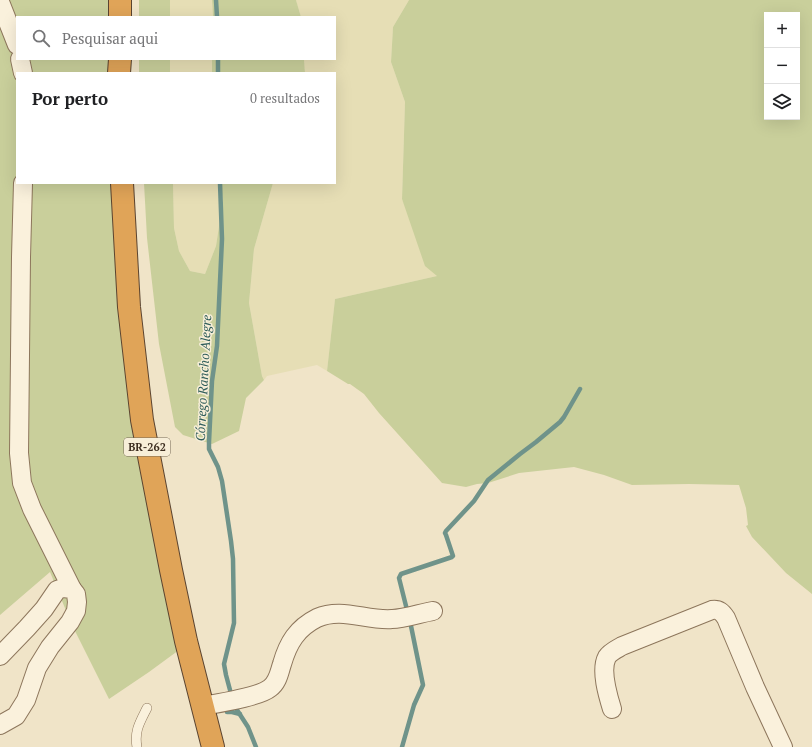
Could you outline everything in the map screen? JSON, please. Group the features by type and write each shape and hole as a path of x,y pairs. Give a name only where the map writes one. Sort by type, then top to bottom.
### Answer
{"highway":[{"path":"120,0 120,16"},
{"path":"119,72 120,60"},
{"name":"BR-262","path":"122,184 129,307 142,420 186,640 213,747"}],"street":[{"path":"0,2 16,42"},
{"path":"20,60 23,72"},
{"path":"0,725 16,716 26,700 37,668 50,647 70,622 76,611 77,602 76,594 72,589 32,510 22,483 19,453 23,184"},
{"path":"0,656 44,609 57,590 64,588 72,589"},
{"path":"612,710 606,687 604,667 607,657 613,651 712,610 717,610 723,612 726,618 755,687 783,747"},
{"path":"203,706 258,695 269,690 279,675 285,652 292,638 305,624 319,618 335,613 353,614 373,619 393,619 433,611"}],"lane":[{"path":"137,747 137,728 147,708"}],"shaded area":[{"path":"170,0 212,0 213,16 170,16"},
{"path":"296,0 409,0 393,27 391,62 405,102 402,199 437,276 335,299 327,371 317,365 267,376 264,380 249,303 254,249 273,184 336,184 336,72 305,72 304,60 336,60 336,16 301,16"},
{"path":"170,60 212,60 212,72 170,72"},
{"path":"173,184 220,184 223,200 216,246 205,274 190,271 179,251 174,228"}],"green space":[{"path":"0,0 114,0 113,16 16,16 16,60 113,60 113,72 16,72 16,184 116,184 179,650 109,699 72,625 50,572 0,615"},
{"path":"139,0 170,0 170,16 139,16"},
{"path":"212,0 296,0 301,16 213,16"},
{"path":"409,0 812,0 812,594 786,573 752,537 746,526 748,525 746,508 739,485 632,485 604,475 574,467 519,473 488,483 466,487 442,483 379,413 364,394 327,371 335,299 437,276 425,266 402,199 405,102 391,62 393,27"},
{"path":"139,60 170,60 170,72 139,72"},
{"path":"212,60 304,60 305,72 212,72"},
{"path":"144,184 173,184 174,228 179,251 190,271 205,274 216,246 223,200 220,184 273,184 254,249 249,303 264,380 246,398 239,431 212,444 183,435 175,427 159,344 147,238"}],"waterway":[{"name":"Córrego Rancho Alegre","path":"216,0 217,16"},
{"name":"Córrego Rancho Alegre","path":"218,60 218,72"},
{"name":"Córrego Rancho Alegre","path":"220,184 222,239 217,346 212,381 209,449 218,467 222,481 233,559 234,623 224,664 230,690"},
{"path":"408,614 399,578 401,574 453,556 445,533 446,531 474,501 488,480 560,422 580,389"},
{"path":"402,747 414,705 423,685 410,621"},
{"name":"Córrego Rancho Alegre","path":"237,710 248,727 256,747"},
{"path":"227,712 240,714"}]}
